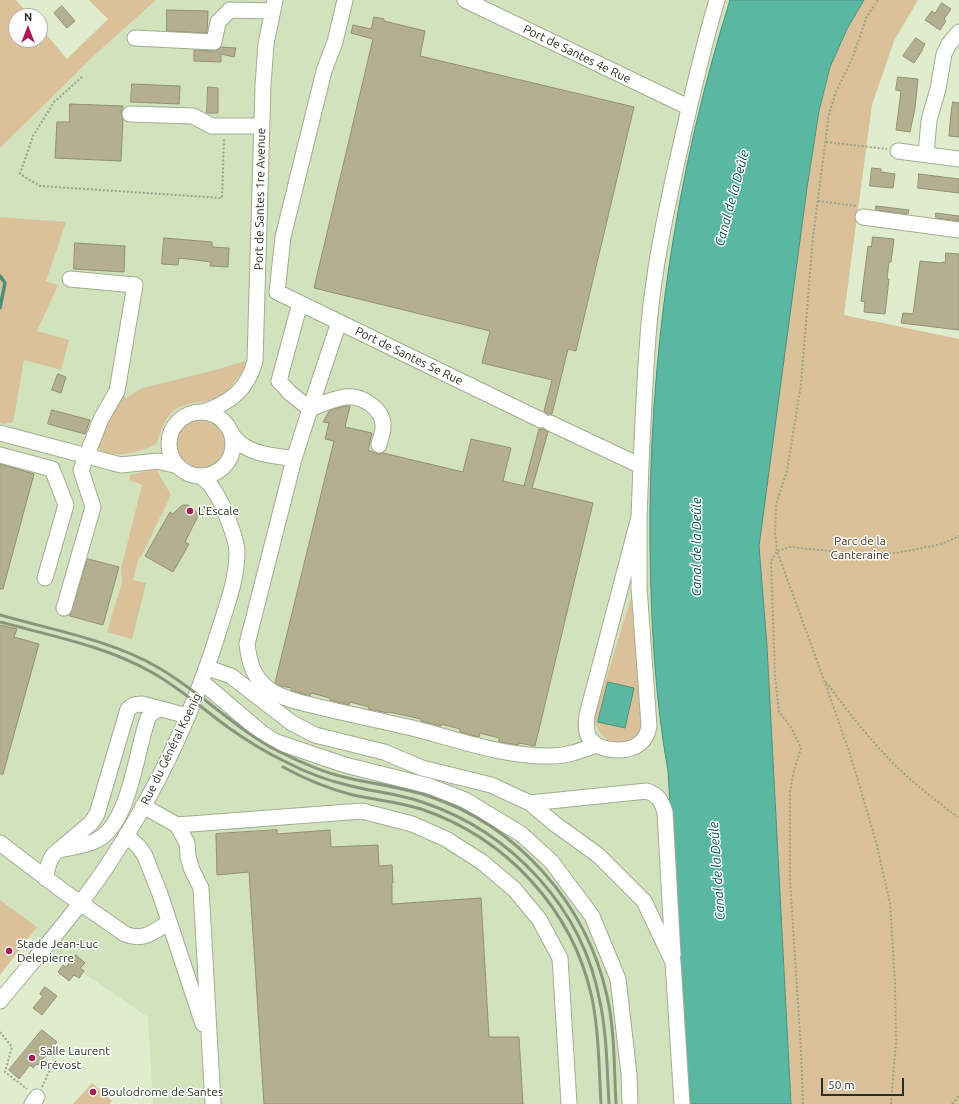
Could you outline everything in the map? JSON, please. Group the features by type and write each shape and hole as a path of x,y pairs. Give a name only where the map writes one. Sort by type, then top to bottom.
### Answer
{"street":[{"path":"324,71 323,48 334,0"},
{"path":"324,71 335,42 345,0"},
{"name":"Port de Santes 4e Rue","path":"465,0 688,107"},
{"path":"639,517 587,715 587,732 590,739 596,745 606,748 626,749 634,747 640,744 648,734 650,716 640,587 639,517 644,390 649,323 654,281 666,213 688,107 717,0"},
{"path":"135,38 214,42 218,22 230,10 274,6"},
{"name":"Port de Santes 1re Avenue","path":"230,432 230,414 237,395 248,380 256,361 261,126 265,49 274,6"},
{"path":"926,154 928,120 938,89 944,54 949,44 959,32"},
{"name":"Port de Santes 5e Rue","path":"324,71 283,237 277,292 546,422 641,466"},
{"path":"130,114 193,116 212,126 261,126"},
{"path":"898,150 959,159"},
{"path":"860,211 959,230"},
{"path":"64,608 93,507 81,470 100,419 118,391 135,285 70,279"},
{"path":"300,303 279,381 290,393 310,410"},
{"path":"339,322 294,459 247,644 250,663 257,677 265,686 281,696 502,752 553,756 577,752 596,745"},
{"name":"Port de Santes 1re Avenue","path":"203,412 224,404 237,395"},
{"path":"310,410 333,400 347,397 361,399 371,404 379,412 382,420 383,427 379,445"},
{"path":"145,462 156,456 164,447 173,428 181,419 192,413 203,412 218,417 244,446 261,452 294,459"},
{"path":"225,464 233,447 230,432"},
{"path":"0,433 121,465 131,465 145,462 164,462 178,466"},
{"path":"169,439 170,452 173,460 178,466 188,473 200,476 212,474 225,464 244,454 261,452"},
{"path":"0,455 52,469 66,505 45,578"},
{"name":"Rue du Général Koenig","path":"221,505 220,491 225,464"},
{"name":"Rue du Général Koenig","path":"0,1001 80,903 106,867 126,835 161,775 208,668 230,590 237,554 235,540 221,505 211,485 200,476"},
{"path":"208,668 231,676 292,723 315,735 384,752 422,768 491,785 530,803 598,855 644,901 673,962"},
{"path":"202,682 262,733 274,741 345,765 430,786 465,800 521,834 551,861 592,916 618,979 629,1074 630,1104"},
{"path":"45,878 50,858 55,852 91,823 98,814 128,709 138,704 188,716"},
{"path":"59,850 96,841 110,829 126,798 148,718 153,712 162,709"},
{"path":"530,803 647,791 654,794 662,801 665,812 682,1104"},
{"path":"143,806 177,825 187,843 188,857 192,870 201,888 213,1104"},
{"path":"177,825 362,811 412,824 446,839 482,862 514,889 539,919 560,958 569,1104"},
{"path":"126,835 139,847 145,856 210,1042"},
{"path":"0,844 45,878 125,934 132,937 145,936 169,922"}],"path":[{"path":"878,0 867,16 854,54 836,92 829,114 813,237 801,384 787,472 776,504 774,533 777,550 851,757 876,842 890,903 895,975 895,1027 891,1104"},
{"path":"82,77 54,102 32,136 20,174 40,186 222,198 224,126"},
{"path":"826,142 898,150"},
{"path":"818,201 860,211"},
{"path":"803,1104 790,880 790,792 794,771 801,748 792,726 779,712 775,676 771,561 777,550 790,547 850,553 897,553 942,544 959,536"},
{"path":"824,680 854,720 889,760 959,818"},
{"path":"0,1032 12,1048 5,1072 35,1101 55,1059"},
{"path":"952,1104 959,1096"}],"shaded area":[{"path":"156,0 814,0 768,1104 153,1104 148,1017 0,917 0,148 97,53"}],"green space":[{"path":"0,0 16,0 23,8 8,8 8,48 48,48 48,36 67,59 108,19 89,0 156,0 97,53 0,148"},
{"name":"Parc de la Canteraine","path":"864,0 918,0 894,41 872,105 844,315 959,339 959,1104 791,1104 767,646 759,546 807,188 819,111 830,67 847,29"},
{"path":"0,217 66,222 46,281 58,285 37,331 69,340 61,370 24,360 13,422 4,424 0,423"},
{"path":"245,361 245,366 242,372 225,393 209,401 186,404 171,413 165,421 156,444 133,453 125,454 102,451 95,446 122,394 127,398 143,388"},
{"path":"201,419 210,421 221,430 226,444 224,453 215,464 201,469 192,467 181,458 176,444 178,435 187,424"},
{"path":"156,469 171,495 141,557 139,557 133,580 146,583 132,639 107,632 122,582 121,569 142,485 129,480 130,475"},
{"path":"632,595 642,730 635,737 620,743 607,739 597,727 594,718"},
{"name":"Stade Jean-Luc Delepierre","path":"0,900 37,927 0,975"},
{"name":"Boulodrome de Santes","path":"92,1083 112,1101 109,1104 73,1104"}],"water":[{"name":"Canal de la Deûle","path":"730,0 864,0 847,29 830,67 819,111 807,188 759,546 767,646 791,1104 688,1104 668,771 657,688 651,604 651,479 654,410 668,272 694,135 710,67"},
{"path":"608,682 634,688 625,728 598,722"}],"building":[{"path":"942,3 951,9 944,19 946,21 940,30 925,20 932,11 935,13"},
{"path":"62,6 75,21 67,28 54,13"},
{"path":"167,10 208,11 207,33 167,31"},
{"path":"374,17 384,19 384,21 425,31 420,56 634,107 576,351 568,349 552,414 548,414 544,411 552,380 482,363 490,331 314,288 373,39 351,33 353,25 371,29"},
{"path":"916,38 925,44 914,63 903,56"},
{"path":"221,47 236,48 234,57 221,54 221,62 194,61 194,50 214,51"},
{"path":"898,77 918,79 915,108 910,132 896,130 901,91 896,90"},
{"path":"132,84 180,86 179,104 131,102"},
{"path":"208,87 218,88 218,113 207,113"},
{"path":"953,102 959,103 959,137 949,136"},
{"path":"70,104 123,106 121,113 123,119 121,161 55,158 57,122 69,122"},
{"path":"872,168 881,169 881,172 895,174 893,188 870,186"},
{"path":"919,174 959,179 959,193 918,188"},
{"path":"876,206 909,210 908,214 876,210"},
{"path":"936,213 959,216 959,221 936,218"},
{"path":"873,237 894,239 891,262 889,262 887,279 889,279 885,314 864,312 865,302 861,301 868,246 871,247"},
{"path":"164,238 212,242 212,247 229,248 228,267 210,266 211,262 179,258 178,265 162,264"},
{"path":"75,243 125,246 124,272 74,269"},
{"path":"946,253 959,254 959,330 901,323 903,313 913,314 920,261 945,263"},
{"path":"58,374 66,377 61,393 52,390"},
{"path":"350,406 345,427 372,433 368,450 377,454 383,453 463,472 471,439 511,448 503,481 524,486 539,429 543,429 548,432 532,488 593,503 535,746 519,743 518,745 499,742 499,738 480,733 479,737 460,732 460,729 421,721 421,719 368,709 369,707 350,702 349,705 311,693 310,696 275,683 334,441 325,439 329,423 323,422 330,410"},
{"path":"52,410 90,420 85,434 48,424"},
{"path":"0,464 34,474 3,589 0,589"},
{"path":"183,505 188,505 194,509 197,513 197,518 185,542 189,544 173,572 145,556 170,512 173,514"},
{"path":"88,559 119,567 103,625 70,616"},
{"path":"0,625 17,629 14,637 39,644 3,774 0,774"},
{"path":"277,830 277,834 330,830 331,847 378,845 379,866 392,865 392,904 481,898 489,1037 519,1037 523,1104 264,1104 249,872 217,875 216,834"},
{"path":"76,955 85,963 80,968 84,971 79,978 74,975 69,981 58,972 63,965 66,967"},
{"path":"45,987 57,996 42,1015 33,1008 43,996 40,994"},
{"name":"Salle Laurent Prévost","path":"42,1030 57,1042 38,1065 36,1064 33,1068 30,1065 19,1079 9,1070"}],"waterway":[{"path":"0,276 5,283 0,308"}],"railway":[{"path":"0,615 102,643 141,658 175,678 249,733 280,752 336,775 407,790 428,796 461,809 491,827 519,848 544,873 565,900 583,930 597,962 607,996 612,1023 616,1104"},
{"path":"0,622 59,637 98,649 135,664 163,679 256,746 292,765 334,782 405,797 455,815 485,833 513,854 538,878 560,905 578,935 591,968 600,1002 604,1027 609,1104"},
{"path":"283,767 308,780 335,790 421,809 452,822 481,838 508,858 532,881 552,907 569,935 583,966 592,998 596,1024 601,1104"}],"place":[{"name":"L'Escale","path":"190,511"},
{"name":"Stade Jean-Luc Delepierre","path":"9,951"},
{"name":"Salle Laurent Prévost","path":"32,1058"},
{"name":"Boulodrome de Santes","path":"93,1092"}]}
